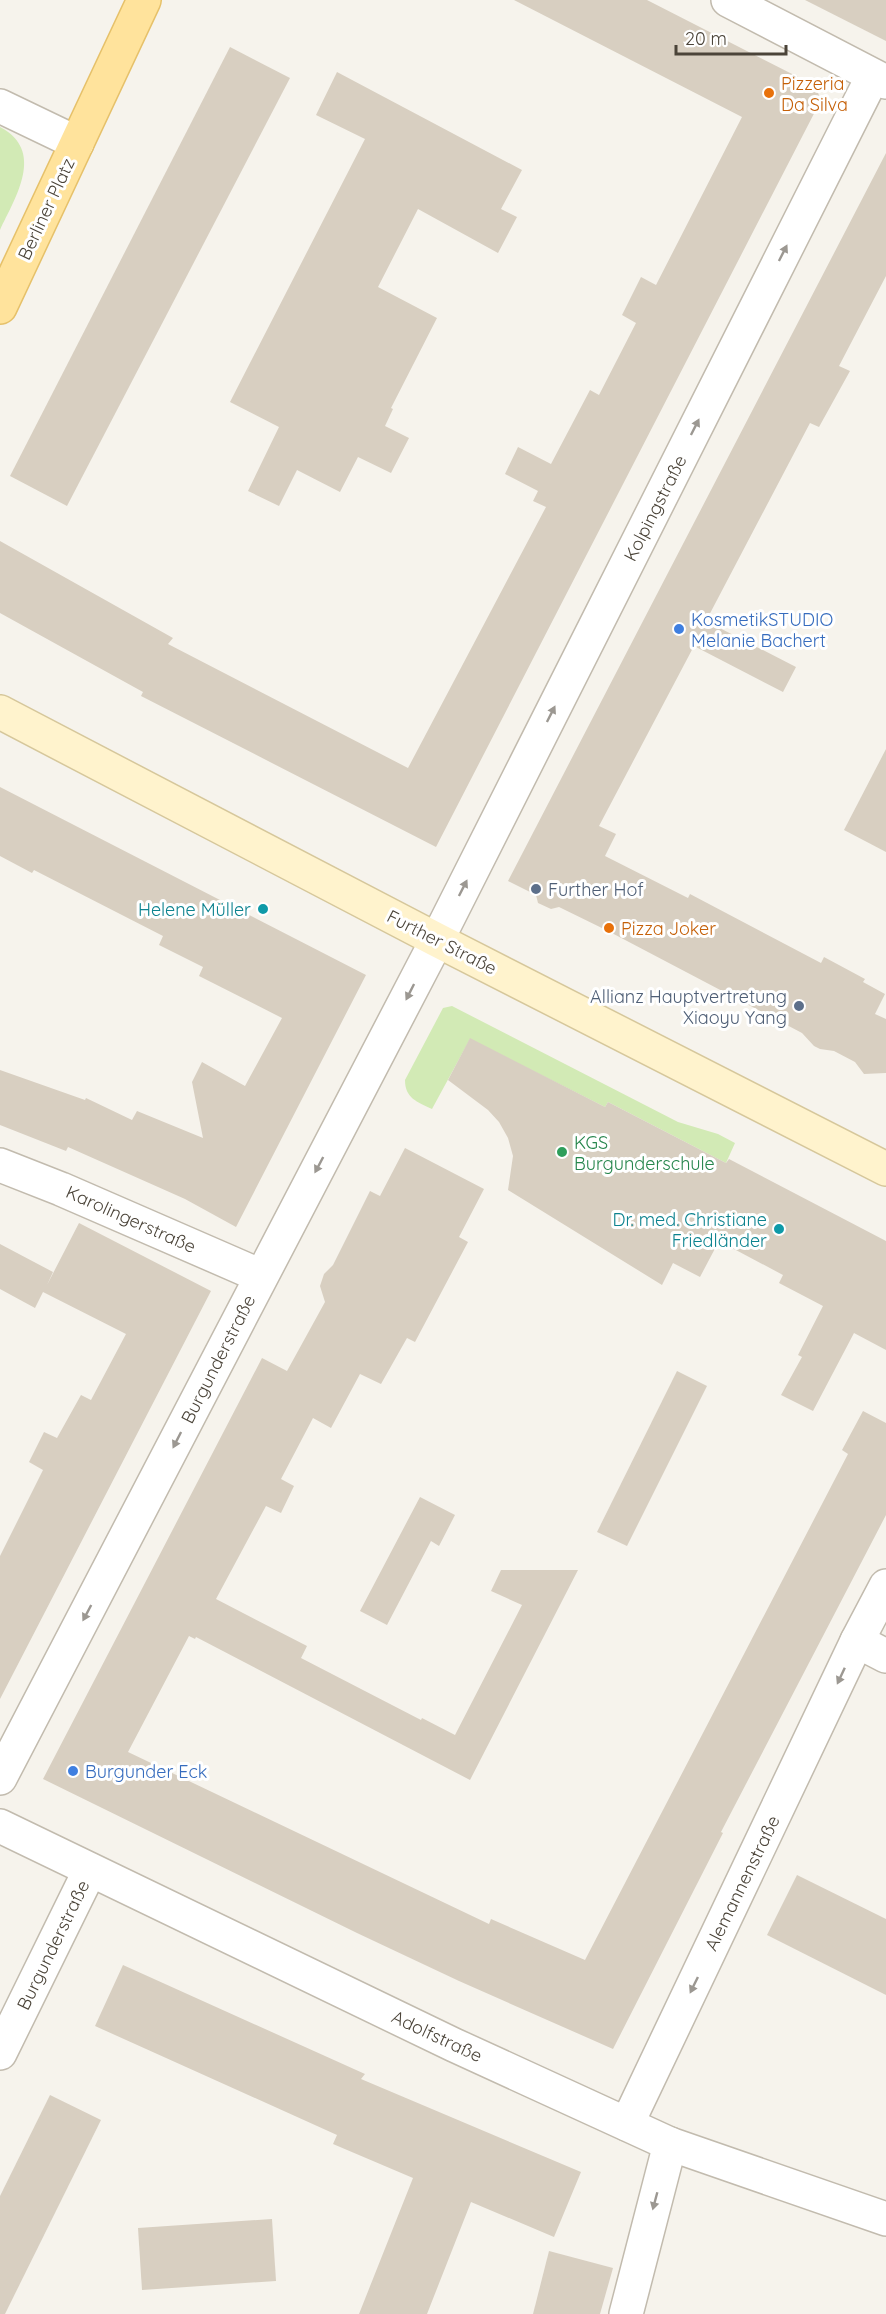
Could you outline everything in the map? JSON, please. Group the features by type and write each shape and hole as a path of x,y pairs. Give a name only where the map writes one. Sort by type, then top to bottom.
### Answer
{"main road":[{"name":"Berliner Platz","path":"0,307 144,0"},
{"name":"Further Straße","path":"0,712 436,940 886,1169"}],"street":[{"path":"728,0 879,79"},
{"name":"Kolpingstraße","path":"436,940 879,79"},
{"name":"Berliner Platz","path":"0,106 77,143"},
{"name":"Burgunderstraße","path":"0,1778 436,940"},
{"name":"Karolingerstraße","path":"0,1165 261,1276"},
{"name":"Alemannenstraße","path":"627,2124 857,1641 886,1586"},
{"path":"857,1641 886,1656"},
{"name":"Adolfstraße","path":"0,1826 443,2039 670,2144 886,2219"},
{"name":"Burgunderstraße","path":"0,2053 90,1870"},
{"path":"626,2314 670,2144"}],"green space":[{"path":"0,127 14,137 22,149 24,162 19,190 0,230"},
{"path":"452,1006 678,1122 718,1134 735,1143 726,1163 608,1102 605,1107 470,1039 432,1109 417,1101 407,1091 405,1080 443,1008"}],"building":[{"path":"514,0 647,0 798,77 816,88 821,100 436,847 141,696 143,692 0,613 0,541 173,638 168,644 408,768 546,507 533,501 538,491 505,474 518,447 551,464 590,390 599,395 636,323 622,315 641,277 656,285 742,117"},
{"path":"805,0 886,0 886,41"},
{"path":"230,47 290,78 67,506 10,476"},
{"path":"337,72 522,170 501,209 517,217 498,253 418,209 378,287 437,318 391,408 393,409 385,426 409,438 391,473 358,457 340,492 297,470 279,506 248,491 279,427 230,402 365,139 316,115"},
{"path":"886,153 886,276 839,366 850,371 819,427 810,423 706,621 796,667 783,692 694,646 599,826 616,834 605,856 688,898 690,894 821,963 824,957 865,979 863,982 885,994 875,1014 886,1019 886,1073 864,1074 855,1062 834,1051 814,1046 802,1033 608,931 559,907 551,909 538,903 536,895 508,881"},
{"path":"886,749 886,852 844,830"},
{"path":"0,787 366,975 236,1227 185,1199 68,1147 66,1151 0,1125 0,1070 85,1100 86,1098 132,1120 137,1111 203,1138 192,1082 202,1062 245,1086 282,1018 199,976 203,967 159,945 163,936 34,870 32,873 0,856"},
{"path":"470,1038 605,1107 608,1102 726,1163 729,1159 886,1241 886,1350 854,1333 813,1411 781,1395 802,1357 798,1355 823,1306 779,1283 783,1275 719,1241 700,1277 673,1263 662,1285 508,1190 513,1156 508,1138 499,1122 488,1110 448,1080"},
{"path":"405,1148 484,1189 459,1237 468,1242 415,1342 407,1338 381,1384 360,1374 331,1428 313,1418 281,1479 294,1486 281,1513 266,1506 216,1599 307,1646 301,1658 455,1735 522,1605 491,1591 501,1570 578,1570 470,1780 196,1637 195,1639 189,1636 128,1752 489,1924 491,1919 585,1960 848,1454 842,1450 863,1411 886,1423 886,1515 721,1832 723,1833 613,2049 357,1933 43,1779 262,1358 287,1371 325,1302 320,1286 324,1274 333,1265 370,1191 380,1196"},
{"path":"79,1223 211,1291 0,1699 0,1556 43,1470 29,1462 44,1432 57,1438 81,1395 91,1400 126,1334 43,1292 35,1308 0,1289 0,1244 53,1272 47,1285"},
{"path":"677,1371 707,1386 627,1546 597,1532"},
{"path":"420,1497 455,1515 439,1546 431,1541 387,1625 360,1611"},
{"path":"797,1875 886,1919 886,1995 767,1935"},
{"path":"123,1965 365,2074 361,2079 581,2172 554,2237 471,2202 427,2314 359,2314 413,2178 333,2144 337,2135 95,2026"},
{"path":"50,2095 101,2120 5,2314 0,2314 0,2196"},
{"path":"272,2219 276,2281 142,2290 138,2228"},
{"path":"549,2251 613,2268 600,2314 533,2314"}],"place":[{"name":"Pizzeria Da Silva","path":"769,93"},
{"name":"KosmetikSTUDIO Melanie Bachert","path":"679,629"},
{"name":"Further Hof","path":"536,889"},
{"name":"Helene Müller","path":"263,909"},
{"name":"Pizza Joker","path":"609,928"},
{"name":"Allianz Hauptvertretung Xiaoyu Yang","path":"799,1006"},
{"name":"KGS Burgunderschule","path":"562,1152"},
{"name":"Dr. med. Christiane Friedländer","path":"779,1229"},
{"name":"Burgunder Eck","path":"73,1771"}]}
